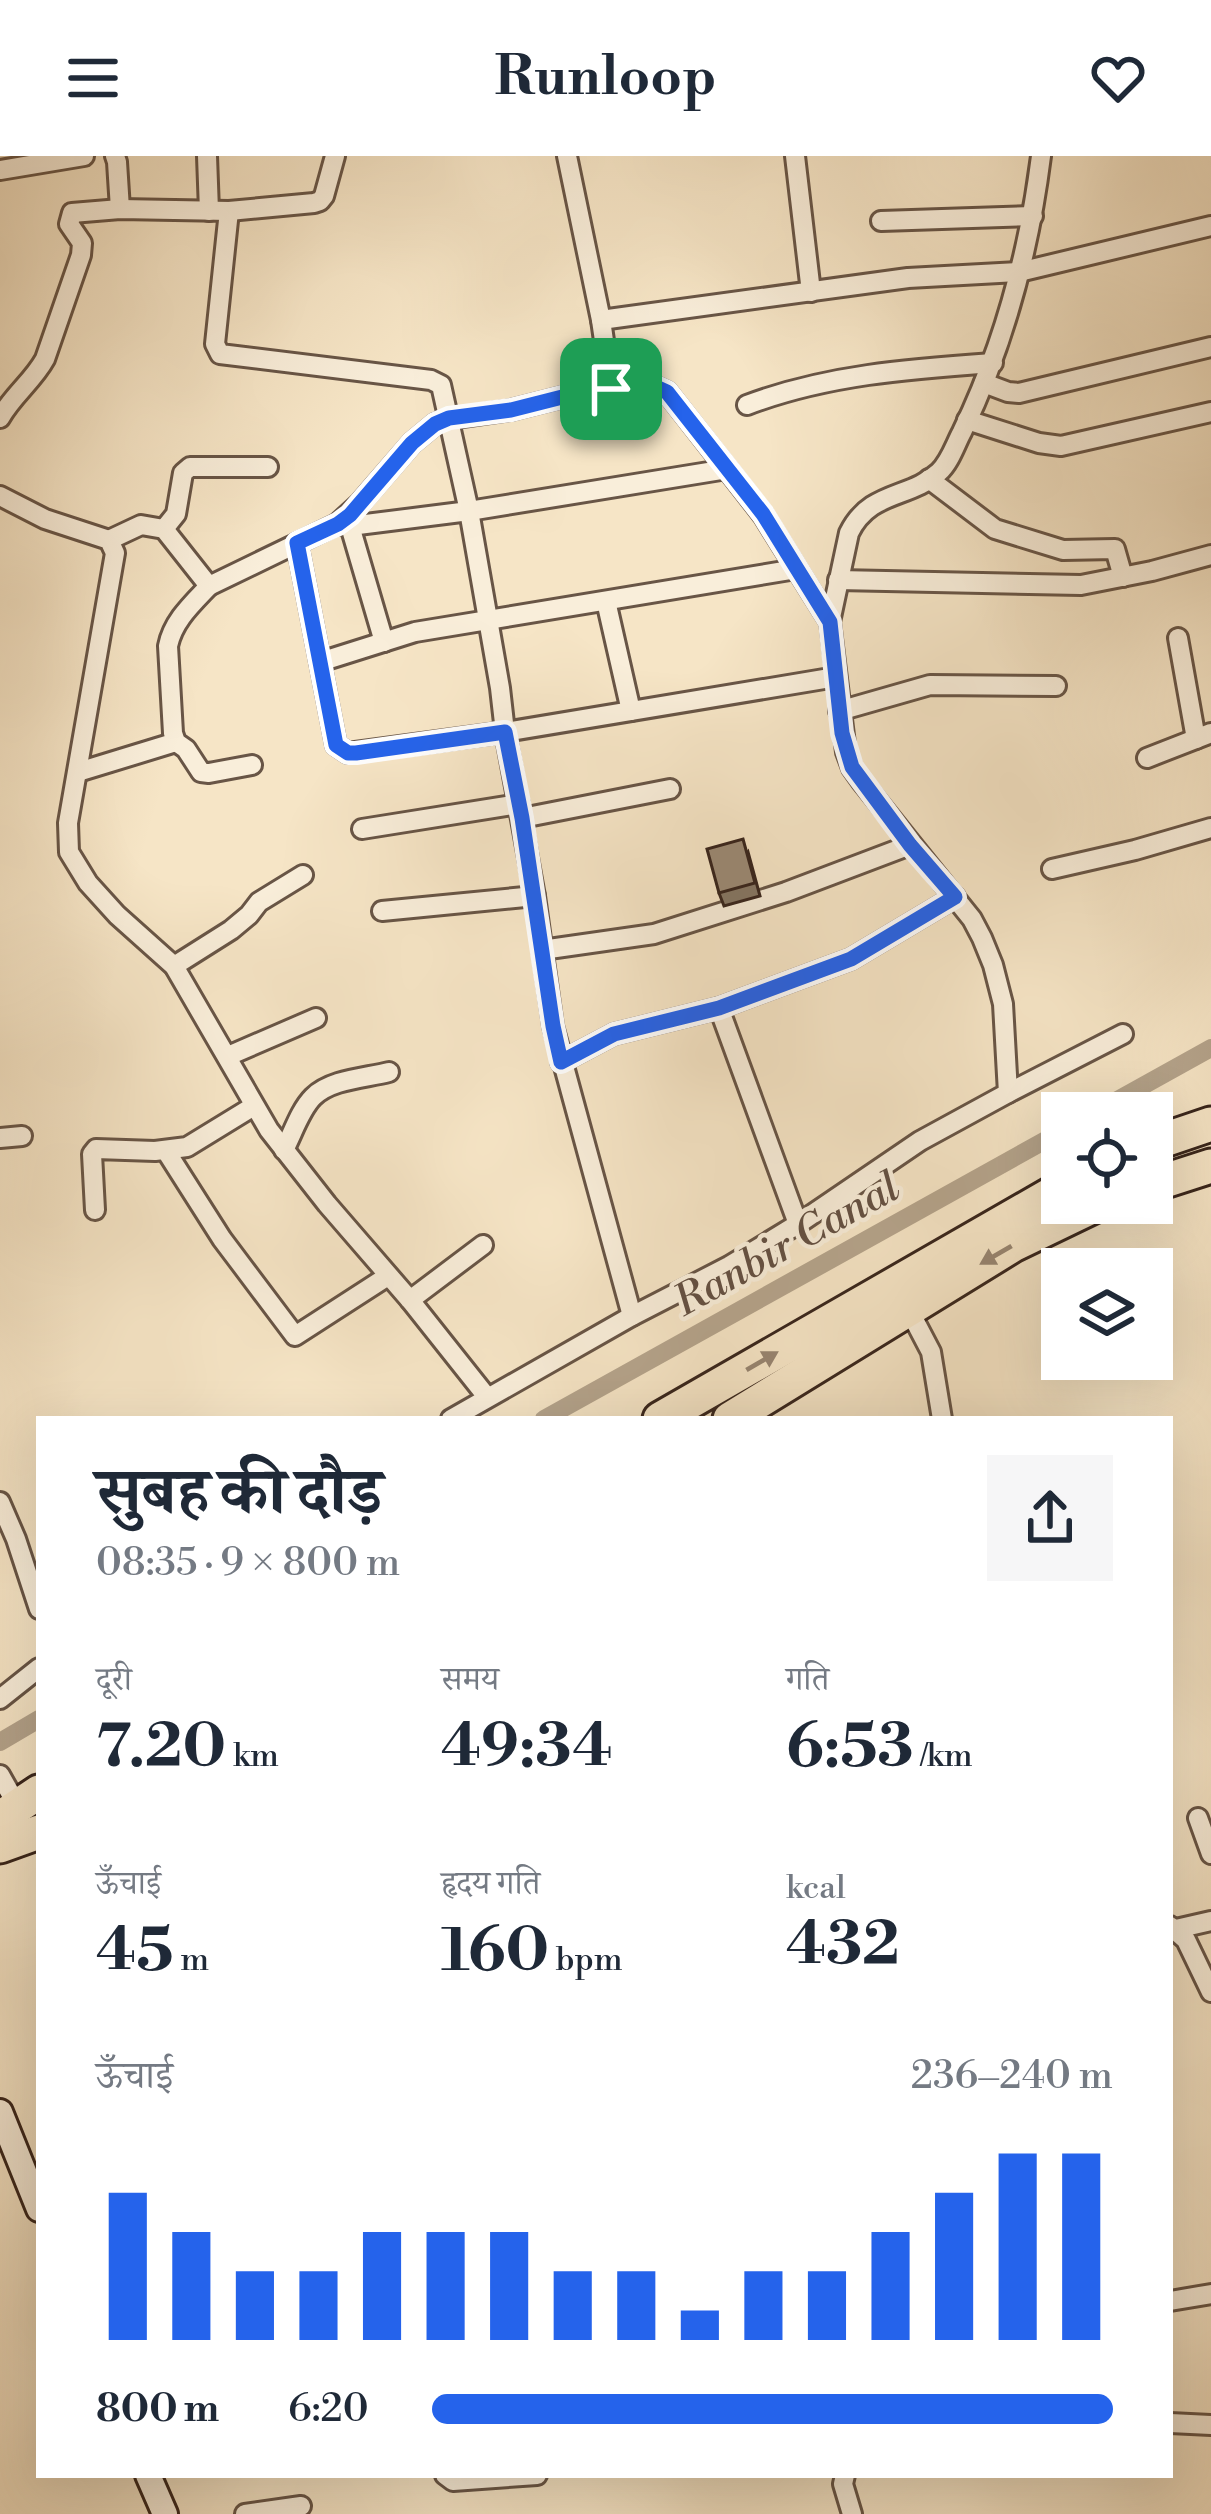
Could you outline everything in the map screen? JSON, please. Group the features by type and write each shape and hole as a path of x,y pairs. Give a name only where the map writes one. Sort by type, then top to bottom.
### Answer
{"highway":[{"path":"1173,1137 1211,1124"},
{"path":"1173,1179 1209,1168"},
{"path":"665,1416 1041,1200"},
{"path":"735,1416 1013,1245 1056,1224"},
{"path":"0,1846 36,1833"}],"street":[{"path":"0,170 84,156"},
{"path":"115,156 120,209"},
{"path":"207,156 219,211 215,344 220,354 431,380 441,386 469,511 553,1026 632,1316"},
{"path":"0,418 15,393 42,365 80,255 82,243 69,224 72,212 219,211 320,201 334,156"},
{"path":"567,156 611,389"},
{"path":"795,156 811,292"},
{"path":"1009,1093 1006,1023 993,965 972,919 910,845 846,752 830,622 849,533 861,514 929,478 947,462 968,420 993,363 1019,272 1034,215 1041,156"},
{"path":"881,221 1034,215"},
{"path":"601,320 908,278 1019,272 1211,226"},
{"path":"984,383 1019,393 1211,347"},
{"path":"747,405 831,380 890,370 993,363"},
{"path":"384,642 344,525 422,432 449,418 611,389 656,387 667,392 763,514 830,622"},
{"path":"968,420 1061,446 1211,412"},
{"path":"164,529 176,514 183,473 190,467 268,467"},
{"path":"252,765 201,772 187,749 176,742 170,636 209,586 344,525 469,511 727,469"},
{"path":"929,478 995,529 1063,550 1115,549 1123,577"},
{"path":"0,496 45,519 109,540 141,525 164,529 209,586"},
{"path":"109,540 115,554 113,574 68,824 69,852 100,898 174,966 284,1150 487,1396"},
{"path":"297,543 336,745 348,753 836,677"},
{"path":"838,580 1082,585 1211,555"},
{"path":"320,662 415,632 796,568"},
{"path":"607,601 632,711"},
{"path":"1148,758 1203,736 1178,638"},
{"path":"839,711 929,686 1056,686"},
{"path":"78,772 176,742"},
{"path":"362,830 670,789"},
{"path":"1052,869 1211,828"},
{"path":"542,950 654,934 786,892 910,845"},
{"path":"174,966 303,875"},
{"path":"382,911 535,896"},
{"path":"561,1062 614,1034 719,1008 851,959 955,897"},
{"path":"719,1008 798,1224"},
{"path":"228,1056 316,1018"},
{"path":"456,1416 730,1266 920,1141 1124,1034"},
{"path":"284,1150 318,1093 389,1072"},
{"path":"95,1210 92,1154 96,1149 187,1147 254,1106"},
{"path":"0,1138 22,1136"},
{"path":"166,1151 222,1239 294,1335 388,1276"},
{"path":"410,1300 482,1245"},
{"path":"908,1308 932,1352 942,1416"},
{"path":"0,1502 36,1600"},
{"path":"0,1700 36,1670"},
{"path":"0,1775 19,1805"},
{"path":"1198,1818 1211,1854"},
{"path":"1173,1928 1211,1922"},
{"path":"1173,1928 1186,1940 1211,1992"},
{"path":"0,2112 8,2154 36,2204"},
{"path":"1173,2300 1211,2294"},
{"path":"1173,2423 1211,2425"},
{"path":"149,2478 165,2514"},
{"path":"449,2478 495,2478"},
{"path":"844,2478 852,2514"},
{"path":"245,2514 301,2506"}],"building":[{"path":"743,839 755,883 719,893 707,849"}],"waterway":[{"name":"Ranbir Canal","path":"1132,1092 1211,1048"},
{"name":"Ranbir Canal","path":"549,1416 1041,1143"},
{"name":"Ranbir Canal","path":"0,1742 36,1721"}],"route":[{"path":"656,387 667,392 763,514 830,622 842,733 852,767 955,897 851,959 719,1008 614,1034 561,1062 505,732 356,753 340,750 297,543 350,515 422,432 435,424 611,389 656,387"}]}
